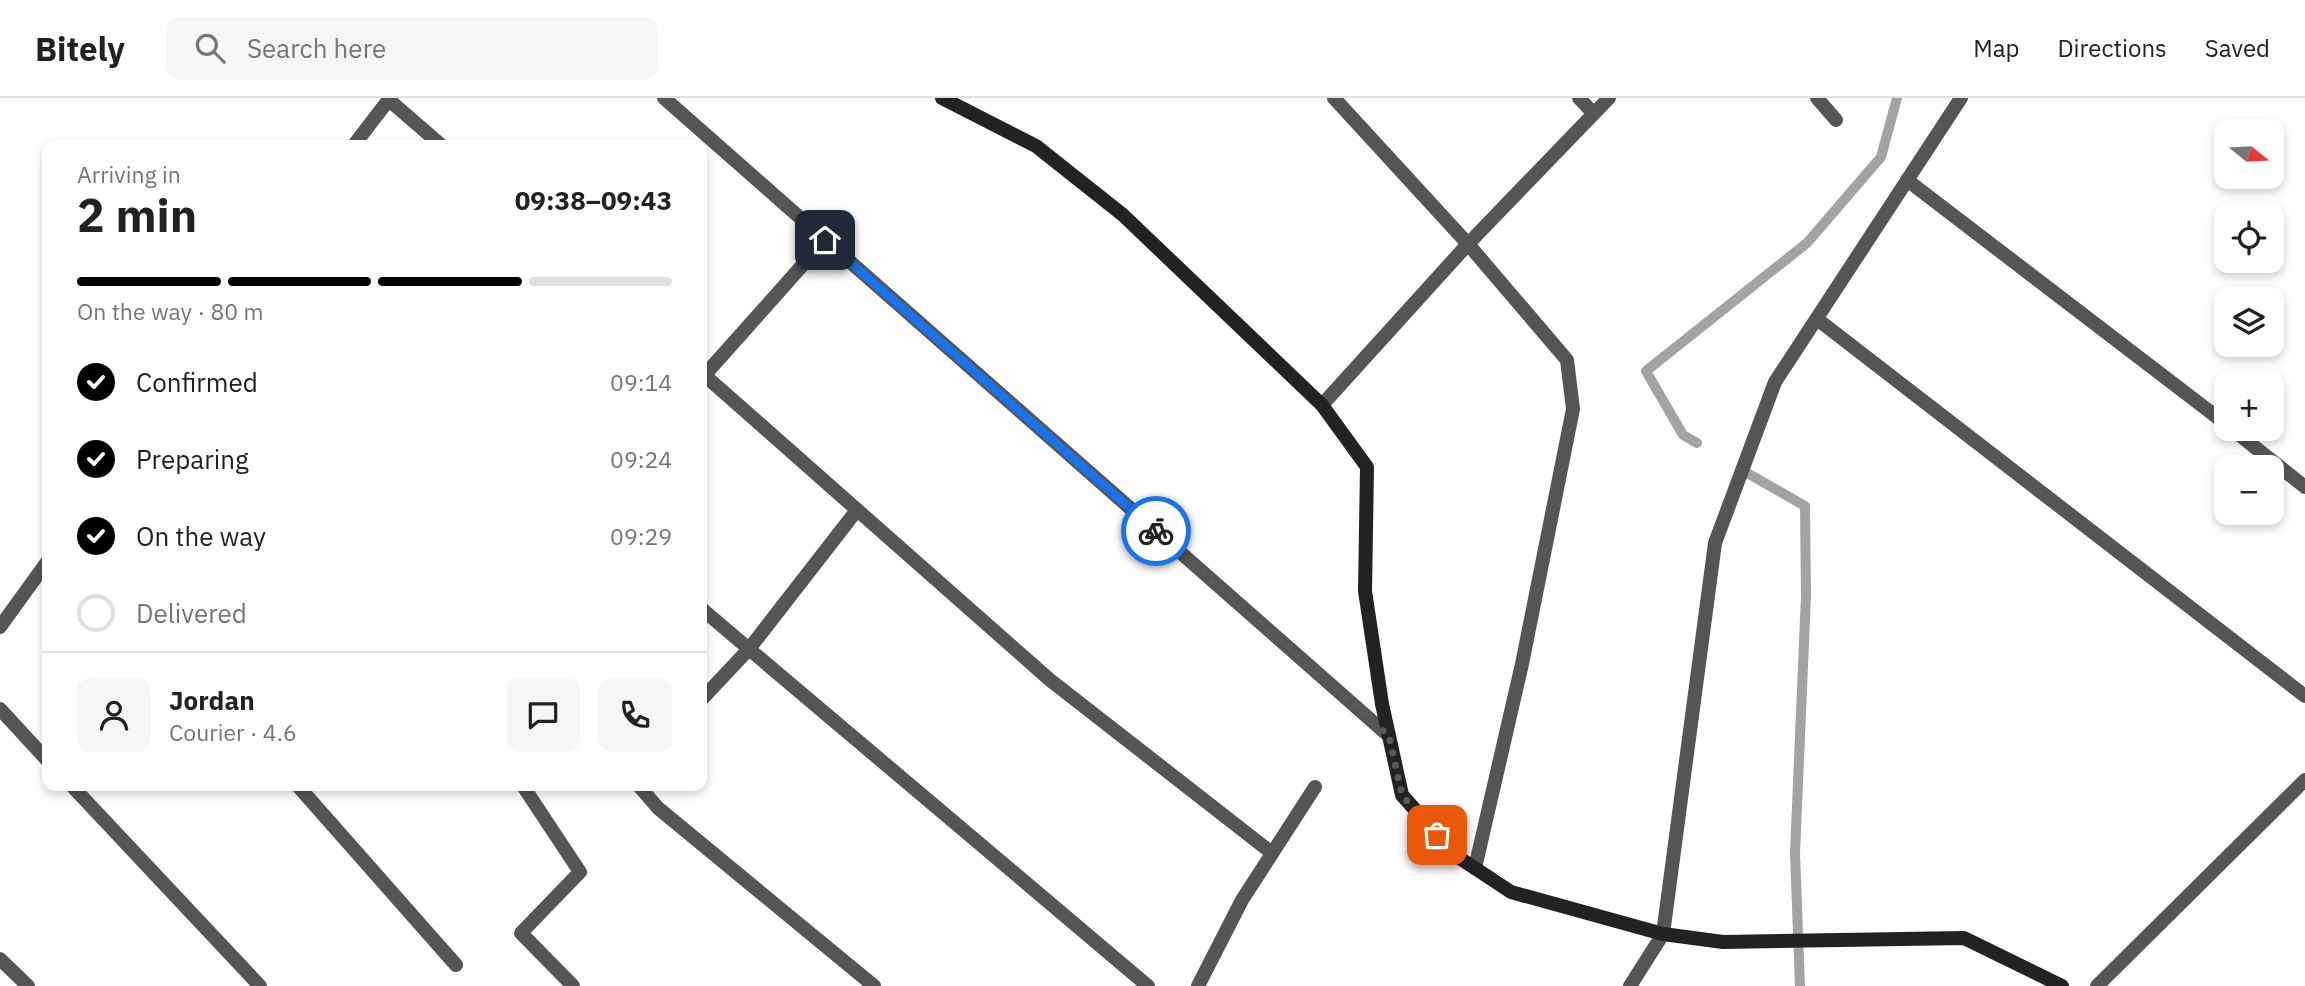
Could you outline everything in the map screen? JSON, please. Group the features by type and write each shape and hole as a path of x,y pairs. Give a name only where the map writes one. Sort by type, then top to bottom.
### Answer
{"street":[{"path":"664,98 1389,736"},
{"path":"942,98 1037,146 1124,215 1322,405 1367,467 1365,591 1389,736 1402,795 1455,855 1511,892 1663,934 1723,942 1964,938 2062,986"},
{"path":"1334,98 1468,244 1567,360 1573,409 1522,664 1475,868"},
{"path":"1579,98 1593,113"},
{"path":"1322,405 1468,244 1609,98"},
{"path":"1817,98 1836,120"},
{"path":"1630,986 1663,934 1715,543 1775,382 1961,98"},
{"path":"358,140 390,99 435,140"},
{"path":"1907,180 2214,415"},
{"path":"707,371 825,240"},
{"path":"1817,319 2305,695"},
{"path":"707,378 1050,680 1272,853"},
{"path":"2247,441 2305,487"},
{"path":"707,694 749,649 858,510"},
{"path":"0,627 42,569"},
{"path":"707,613 1148,986"},
{"path":"0,709 42,755"},
{"path":"2097,986 2305,780"},
{"path":"1198,986 1242,900 1315,787"},
{"path":"77,791 260,986"},
{"path":"302,791 456,965"},
{"path":"526,791 580,872 521,933 573,986"},
{"path":"643,791 658,808 874,986"},
{"path":"0,959 28,986"}],"waterway":[{"path":"1697,443 1683,435 1646,371 1807,243 1881,157 1897,98"},
{"path":"1749,474 1805,506 1806,596 1795,853 1800,986"}],"way so far":[{"path":"1156,531 1389,736 1402,795 1437,835"}],"route":[{"path":"825,240 1156,531"}]}
